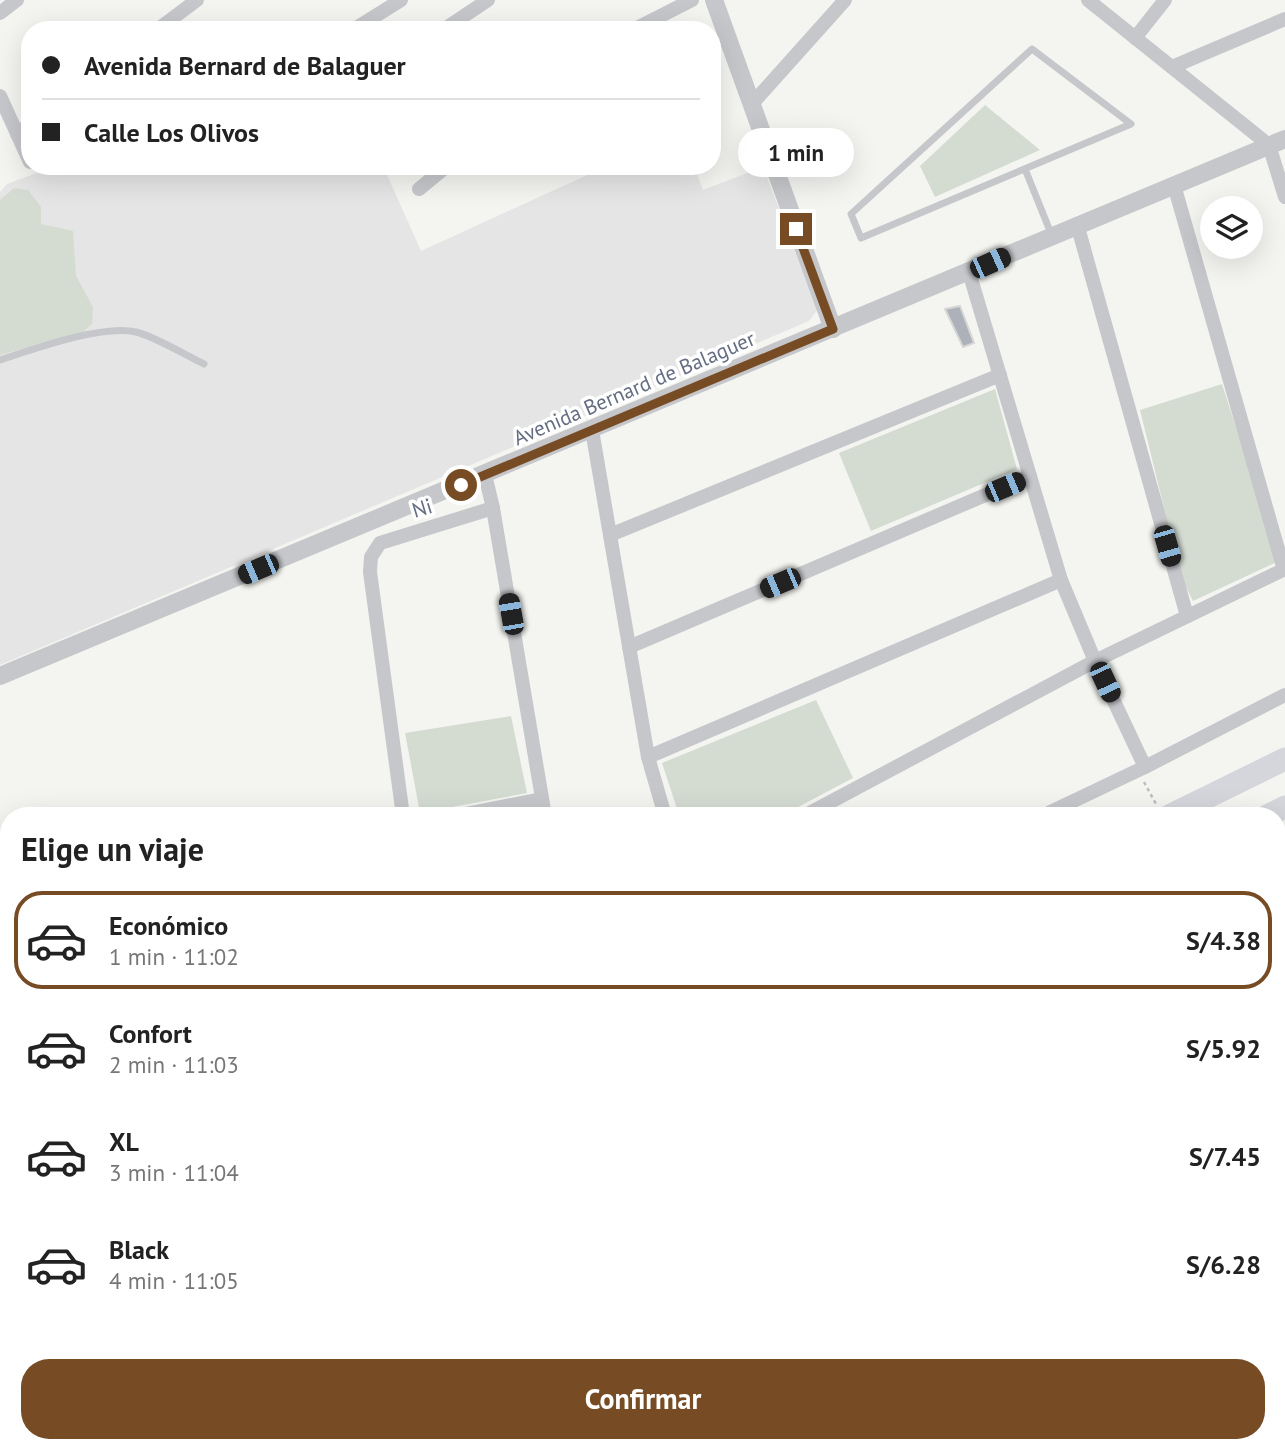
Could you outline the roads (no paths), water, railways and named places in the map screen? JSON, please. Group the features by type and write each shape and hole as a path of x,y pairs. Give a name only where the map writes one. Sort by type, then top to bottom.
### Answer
{"highway":[{"path":"1170,807 1285,759"}],"street":[{"path":"0,13 17,0"},
{"path":"169,21 197,0"},
{"path":"456,21 488,0"},
{"path":"651,21 692,0"},
{"path":"714,0 833,329"},
{"path":"751,105 845,0"},
{"path":"1088,0 1172,67 1277,142 1285,197"},
{"path":"1135,38 1165,0"},
{"path":"366,21 395,2"},
{"path":"1172,67 1285,19"},
{"path":"0,96 21,143"},
{"path":"17,134 21,131"},
{"name":"Avenida Bernard de Balaguer","path":"0,676 1277,142"},
{"path":"419,189 436,175"},
{"path":"821,807 1095,661 1285,569 1174,185"},
{"path":"1077,225 1187,616"},
{"path":"969,272 1061,580 1141,768"},
{"path":"610,534 1000,375"},
{"path":"592,430 649,757 663,807"},
{"path":"485,475 494,508 543,807"},
{"path":"629,647 1030,476"},
{"name":"Ni","path":"402,807 370,572 371,557 380,543 494,508"},
{"path":"649,757 1061,580"},
{"path":"1061,807 1285,695"},
{"path":"501,807 542,799"}],"lane":[{"path":"1032,49 1131,124 1024,169 861,238 851,214 1032,49"},
{"path":"1024,169 1052,236"},
{"path":"0,360 96,333 117,331 137,332 204,365"},
{"path":"0,1225 0,1230"}]}
